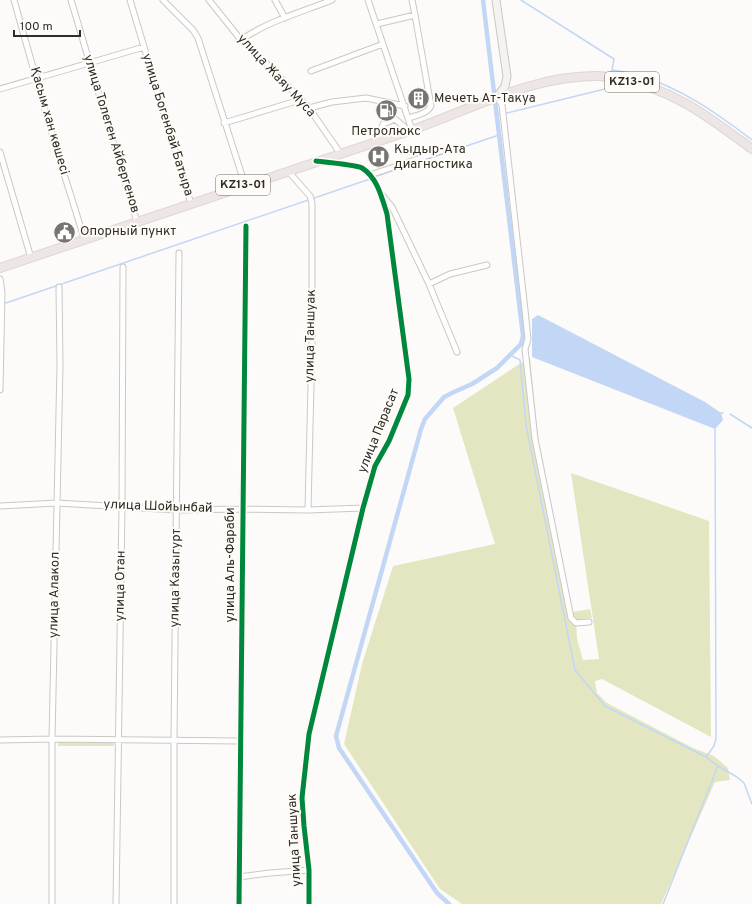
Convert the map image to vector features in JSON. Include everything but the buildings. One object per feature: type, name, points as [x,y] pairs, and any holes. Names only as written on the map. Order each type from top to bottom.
[{"type":"main road","points":[[496,0],[507,76],[505,86],[497,97]]},
{"type":"main road","name":"KZ13-01","points":[[0,268],[85,241],[245,185],[411,130],[486,100],[542,84],[574,78],[600,76],[630,81],[662,91],[692,106],[752,149]]},
{"type":"street","name":"Қасым хан көшесі","points":[[14,0],[54,142],[85,241]]},
{"type":"street","name":"улица Толеген Айбергенов","points":[[71,0],[137,222]]},
{"type":"street","name":"улица Богенбай Батыра","points":[[130,0],[191,204]]},
{"type":"street","points":[[162,0],[193,30],[198,38],[245,185]]},
{"type":"street","name":"улица Жаяу Муса","points":[[209,0],[241,40],[269,66],[309,108],[340,153]]},
{"type":"street","points":[[275,0],[285,18]]},
{"type":"street","points":[[241,40],[252,32],[332,0]]},
{"type":"street","points":[[368,0],[409,118],[411,130]]},
{"type":"street","points":[[409,118],[425,112],[430,109],[431,106],[412,0]]},
{"type":"street","points":[[377,24],[415,16]]},
{"type":"street","points":[[311,71],[383,44]]},
{"type":"street","points":[[0,89],[144,47]]},
{"type":"street","points":[[497,97],[502,104],[523,287],[528,339],[525,349],[535,439],[571,618],[576,623],[589,622]]},
{"type":"street","points":[[309,108],[332,102],[366,98],[405,106]]},
{"type":"street","points":[[224,123],[300,100]]},
{"type":"street","points":[[378,141],[385,122],[395,120],[411,130]]},
{"type":"street","points":[[316,161],[361,167],[371,177],[440,151]]},
{"type":"street","points":[[0,152],[31,258]]},
{"type":"street","name":"улица Таншуак","points":[[288,171],[311,199],[312,342],[308,510]]},
{"type":"street","name":"улица Парасат","points":[[306,751],[363,508],[375,466],[389,441],[408,395],[409,379],[387,219],[380,193],[371,177]]},
{"type":"street","points":[[380,193],[392,206],[429,284],[457,352]]},
{"type":"street","points":[[387,219],[396,216]]},
{"type":"street","name":"улица Аль-Фараби","points":[[239,904],[246,226]]},
{"type":"street","name":"улица Казыгурт","points":[[174,904],[174,740],[179,253]]},
{"type":"street","points":[[429,284],[450,274],[487,265]]},
{"type":"street","name":"улица Отан","points":[[116,904],[122,507],[123,267]]},
{"type":"street","points":[[0,279],[0,390]]},
{"type":"street","name":"улица Алакол","points":[[52,904],[52,739],[60,365],[59,287]]},
{"type":"street","name":"улица Шойынбай","points":[[0,506],[57,503],[176,510],[308,510],[363,508]]},
{"type":"street","points":[[0,740],[52,739],[240,741]]},
{"type":"street","name":"улица Таншуак","points":[[306,751],[302,798],[310,870],[309,904]]},
{"type":"street","points":[[239,877],[310,870]]},
{"type":"green space","points":[[530,357],[538,437],[572,608],[573,612],[590,609],[592,618],[576,620],[577,639],[583,660],[599,659],[571,473],[709,521],[711,737],[602,679],[595,681],[597,693],[607,703],[693,748],[714,756],[728,768],[730,780],[715,782],[661,904],[462,904],[440,889],[344,744],[362,664],[393,566],[495,544],[453,408]]},
{"type":"green space","points":[[58,736],[113,737],[114,746],[58,746]]},
{"type":"water","points":[[538,315],[705,402],[721,413],[723,420],[715,429],[532,357],[532,319]]},
{"type":"waterway","points":[[449,904],[437,893],[339,748],[336,736],[425,419],[444,397],[472,384],[497,368],[521,344],[523,336],[483,0]]},
{"type":"waterway","points":[[521,0],[614,59],[610,74]]},
{"type":"waterway","points":[[612,70],[630,73],[667,86],[712,111],[752,140]]},
{"type":"waterway","points":[[507,113],[609,88],[610,85]]},
{"type":"waterway","points":[[496,115],[500,114]]},
{"type":"waterway","points":[[374,177],[499,135]]},
{"type":"waterway","points":[[3,304],[370,179]]},
{"type":"waterway","points":[[510,355],[520,360],[526,425],[575,670],[605,706],[706,757],[737,777],[744,783],[752,804]]},
{"type":"waterway","points":[[730,414],[752,428]]},
{"type":"waterway","points":[[706,757],[714,746],[716,739],[715,429]]},
{"type":"waterway","points":[[663,904],[718,766]]},
{"type":"cycle path","points":[[309,904],[309,870],[302,798],[309,734],[363,508],[375,466],[389,441],[408,395],[409,379],[387,214],[378,188],[372,177],[362,168],[316,161]]},
{"type":"cycle path","points":[[239,904],[246,226]]},
{"type":"place","name":"Мечеть Ат-Такуа","points":[[419,99]]},
{"type":"place","name":"Петролюкс","points":[[386,110]]},
{"type":"place","name":"Кыдыр-Ата диагностика","points":[[379,157]]},
{"type":"place","name":"Опорный пункт","points":[[65,232]]}]
